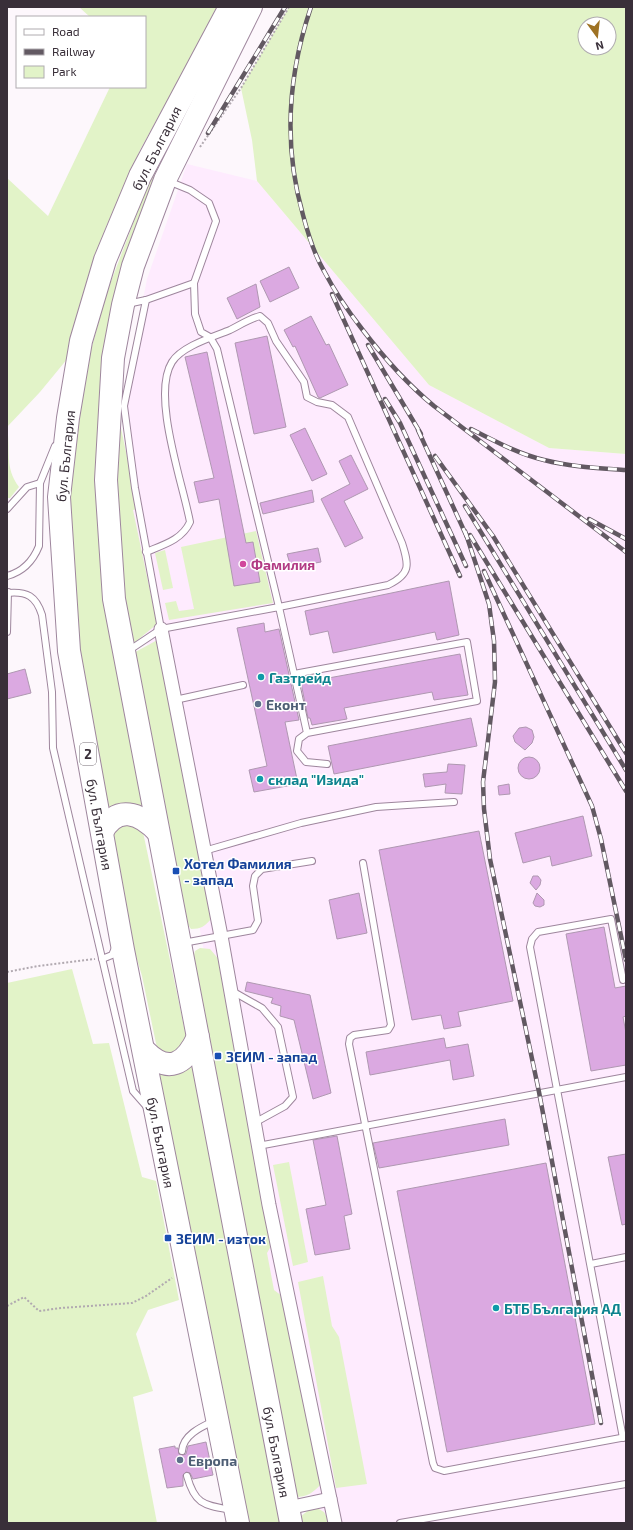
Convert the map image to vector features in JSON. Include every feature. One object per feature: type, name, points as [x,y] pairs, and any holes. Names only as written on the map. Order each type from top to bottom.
[{"type":"highway","name":"бул. България","points":[[230,7],[140,176],[105,260],[81,341],[68,418],[59,497],[69,651],[117,918],[237,1517]]},
{"type":"highway","name":"бул. България","points":[[251,7],[165,180],[133,266],[123,305],[113,358],[106,480],[114,599],[289,1515]]},
{"type":"highway","points":[[102,832],[107,822],[122,814],[132,814],[149,823],[158,832]]},
{"type":"highway","points":[[144,1050],[153,1059],[162,1064],[171,1064],[186,1057],[192,1050],[198,1037]]},
{"type":"street","points":[[161,629],[230,989],[258,1146],[335,1523]]},
{"type":"street","points":[[289,1515],[330,1499]]},
{"type":"lane","points":[[165,180],[190,190],[209,203],[216,221],[194,283],[195,314],[201,332],[210,337],[217,349],[308,733]]},
{"type":"lane","points":[[123,305],[146,300],[194,283]]},
{"type":"lane","points":[[146,300],[124,406],[135,488],[161,629]]},
{"type":"lane","points":[[124,654],[161,629],[388,586],[398,581],[406,573],[407,560],[402,543],[348,417],[332,405],[317,402],[307,397],[304,382],[276,341],[268,323],[260,316],[210,337],[187,349],[172,361],[164,383],[166,417],[190,522],[186,532],[168,543],[146,552]]},
{"type":"lane","points":[[7,576],[25,567],[36,554],[39,546],[40,484],[51,460],[58,437],[68,418]]},
{"type":"lane","points":[[7,508],[27,487],[40,484]]},
{"type":"lane","points":[[7,632],[8,592],[24,592],[38,603],[42,615],[52,692],[53,748],[134,1091],[158,1120]]},
{"type":"lane","points":[[294,674],[467,642],[477,701],[308,733],[299,739],[298,751],[306,762],[327,764]]},
{"type":"lane","points":[[175,700],[243,685]]},
{"type":"lane","points":[[204,851],[301,823],[376,807],[454,802]]},
{"type":"lane","points":[[180,944],[253,930],[258,921],[253,886],[255,876],[262,869],[312,860]]},
{"type":"lane","points":[[363,863],[391,1025],[388,1030],[350,1038],[349,1044],[435,1468],[444,1470],[625,1437],[530,947],[532,939],[538,932],[611,919],[623,980]]},
{"type":"lane","points":[[102,959],[112,954],[116,948],[117,918]]},
{"type":"lane","points":[[230,989],[262,1008],[278,1027],[293,1097],[285,1106],[254,1123]]},
{"type":"lane","points":[[258,1146],[558,1088],[626,1077]]},
{"type":"lane","points":[[591,1264],[626,1257]]},
{"type":"lane","points":[[182,1451],[182,1445],[189,1436],[217,1419]]},
{"type":"lane","points":[[186,1476],[191,1492],[199,1500],[237,1517]]},
{"type":"lane","points":[[400,1523],[626,1484]]},
{"type":"path","points":[[177,154],[201,147],[241,88],[289,7]]},
{"type":"path","points":[[7,972],[61,962],[102,959]]},
{"type":"path","points":[[7,1306],[24,1297],[39,1312],[61,1308],[132,1303],[146,1296],[187,1266]]},
{"type":"shaded area","points":[[187,164],[257,181],[429,385],[549,448],[626,454],[626,1523],[316,1523],[262,1255],[166,752],[129,540],[124,461],[127,382],[147,279]]},
{"type":"green space","points":[[79,7],[219,7],[140,150],[106,227],[68,358],[40,392],[7,427],[7,178],[48,216],[110,88],[146,88],[146,16],[89,16]]},
{"type":"green space","points":[[289,7],[626,7],[626,454],[549,448],[429,385],[257,181],[252,140],[241,88]]},
{"type":"green space","points":[[225,39],[165,164],[103,410],[145,813],[105,817],[79,674],[69,503],[72,463],[86,368],[107,292],[142,200],[161,158]]},
{"type":"green space","points":[[117,409],[138,509],[133,510],[157,624],[134,643],[127,640],[116,534]]},
{"type":"green space","points":[[7,427],[11,472],[19,487],[10,498],[7,498]]},
{"type":"green space","points":[[256,531],[273,603],[169,620],[165,603],[176,601],[179,611],[194,609],[181,547]]},
{"type":"green space","points":[[165,550],[173,588],[163,590],[155,553]]},
{"type":"green space","points":[[161,638],[211,919],[202,927],[194,929],[191,929],[186,922],[130,655]]},
{"type":"green space","points":[[123,819],[143,832],[186,1036],[176,1056],[158,1053],[142,976],[126,923],[110,834]]},
{"type":"green space","points":[[200,948],[210,949],[221,962],[271,1246],[267,1253],[274,1290],[282,1296],[321,1484],[312,1492],[303,1496],[295,1497],[193,959],[195,951]]},
{"type":"green space","points":[[72,969],[93,1044],[109,1043],[142,1177],[156,1181],[179,1300],[148,1310],[136,1334],[153,1391],[133,1397],[157,1523],[7,1523],[7,983]]},
{"type":"green space","points":[[192,1060],[284,1523],[245,1523],[155,1066]]},
{"type":"green space","points":[[289,1162],[308,1262],[293,1266],[273,1165]]},
{"type":"green space","points":[[323,1276],[332,1326],[339,1337],[367,1484],[336,1488],[298,1282]]},
{"type":"green space","points":[[317,1508],[324,1512],[330,1523],[300,1523],[300,1517],[310,1509]]},
{"type":"building","points":[[289,267],[299,288],[270,302],[260,281]]},
{"type":"building","points":[[256,284],[260,307],[237,319],[227,298]]},
{"type":"building","points":[[311,316],[326,345],[329,344],[348,385],[320,398],[318,397],[295,346],[293,347],[284,330]]},
{"type":"building","points":[[267,336],[286,427],[254,434],[235,343]]},
{"type":"building","points":[[207,352],[246,543],[253,542],[260,582],[234,586],[219,499],[199,503],[194,482],[214,478],[185,357]]},
{"type":"building","points":[[305,428],[327,474],[312,481],[290,435]]},
{"type":"building","points":[[351,455],[368,489],[344,501],[363,538],[345,547],[321,499],[350,484],[339,461]]},
{"type":"building","points":[[312,490],[314,502],[263,514],[260,503]]},
{"type":"building","points":[[318,548],[321,562],[291,567],[287,554]]},
{"type":"building","points":[[449,581],[459,635],[437,640],[435,632],[333,653],[328,631],[310,635],[305,611]]},
{"type":"building","name":"Газтрейд","points":[[264,623],[265,632],[279,629],[299,720],[285,722],[298,784],[254,792],[249,770],[267,766],[237,628]]},
{"type":"building","points":[[460,654],[468,695],[434,700],[432,692],[344,708],[347,719],[312,725],[310,718],[308,718],[301,683]]},
{"type":"building","points":[[25,669],[31,693],[7,699],[7,674]]},
{"type":"building","points":[[471,718],[477,746],[334,774],[328,746]]},
{"type":"building","points":[[526,727],[532,730],[534,737],[532,743],[525,750],[515,742],[513,736],[519,728]]},
{"type":"building","points":[[529,757],[537,760],[540,768],[537,776],[529,779],[521,776],[518,768],[521,760]]},
{"type":"building","points":[[448,764],[465,765],[462,794],[445,793],[446,784],[425,787],[423,774],[447,772]]},
{"type":"building","points":[[509,784],[510,794],[499,795],[498,786]]},
{"type":"building","points":[[583,816],[592,856],[552,866],[550,856],[523,863],[515,833]]},
{"type":"building","points":[[479,831],[513,1001],[458,1012],[461,1026],[444,1029],[441,1015],[412,1020],[379,850]]},
{"type":"building","points":[[533,876],[538,876],[541,880],[540,885],[536,890],[530,883]]},
{"type":"building","points":[[359,893],[367,933],[337,939],[329,900]]},
{"type":"building","points":[[537,893],[544,900],[544,905],[540,907],[535,906],[533,903]]},
{"type":"building","points":[[604,927],[615,988],[626,986],[626,1016],[623,1017],[626,1033],[626,1065],[591,1071],[566,934]]},
{"type":"building","points":[[247,982],[310,995],[331,1093],[313,1099],[294,1020],[280,1016],[281,1006],[271,1003],[273,998],[245,991]]},
{"type":"building","points":[[444,1038],[446,1048],[468,1044],[474,1076],[453,1080],[450,1060],[370,1075],[366,1052]]},
{"type":"building","points":[[505,1119],[509,1145],[379,1168],[373,1143]]},
{"type":"building","points":[[337,1136],[352,1214],[344,1216],[350,1249],[315,1255],[306,1209],[326,1205],[313,1140]]},
{"type":"building","points":[[626,1154],[626,1224],[622,1225],[608,1157]]},
{"type":"building","name":"БТБ България АД","points":[[546,1163],[595,1424],[447,1452],[397,1191]]},
{"type":"building","points":[[206,1442],[213,1475],[193,1479],[190,1473],[186,1472],[183,1475],[183,1486],[167,1488],[159,1449],[175,1446],[175,1448],[178,1448],[179,1454],[183,1455],[186,1454],[188,1446]]},
{"type":"railway","points":[[208,133],[285,7]]},
{"type":"railway","points":[[311,7],[297,58],[293,84],[291,136],[297,189],[309,237],[320,264],[342,301],[379,350],[396,370],[424,397],[626,552]]},
{"type":"railway","points":[[332,294],[460,576]]},
{"type":"railway","points":[[368,345],[421,434]]},
{"type":"railway","points":[[385,399],[400,423],[466,566]]},
{"type":"railway","points":[[471,429],[516,451],[544,460],[575,466],[626,470]]},
{"type":"railway","points":[[418,430],[467,537]]},
{"type":"railway","points":[[435,456],[493,536],[626,753]]},
{"type":"railway","points":[[465,506],[626,770]]},
{"type":"railway","points":[[589,519],[626,539]]},
{"type":"railway","points":[[465,531],[489,604],[494,641],[495,682],[483,782],[484,809],[490,859],[539,1092],[601,1423]]},
{"type":"railway","points":[[470,535],[626,791]]},
{"type":"railway","points":[[484,571],[592,806],[601,839],[626,960]]},
{"type":"place","name":"Фамилия","points":[[243,564]]},
{"type":"place","name":"Газтрейд","points":[[261,677]]},
{"type":"place","name":"Еконт","points":[[258,704]]},
{"type":"place","name":"склад \"Изида\"","points":[[260,779]]},
{"type":"place","name":"Хотел Фамилия - запад","points":[[176,871]]},
{"type":"place","name":"ЗЕИМ - запад","points":[[218,1056]]},
{"type":"place","name":"ЗЕИМ - изток","points":[[168,1238]]},
{"type":"place","name":"БТБ България АД","points":[[496,1308]]},
{"type":"place","name":"Европа","points":[[180,1460]]}]
